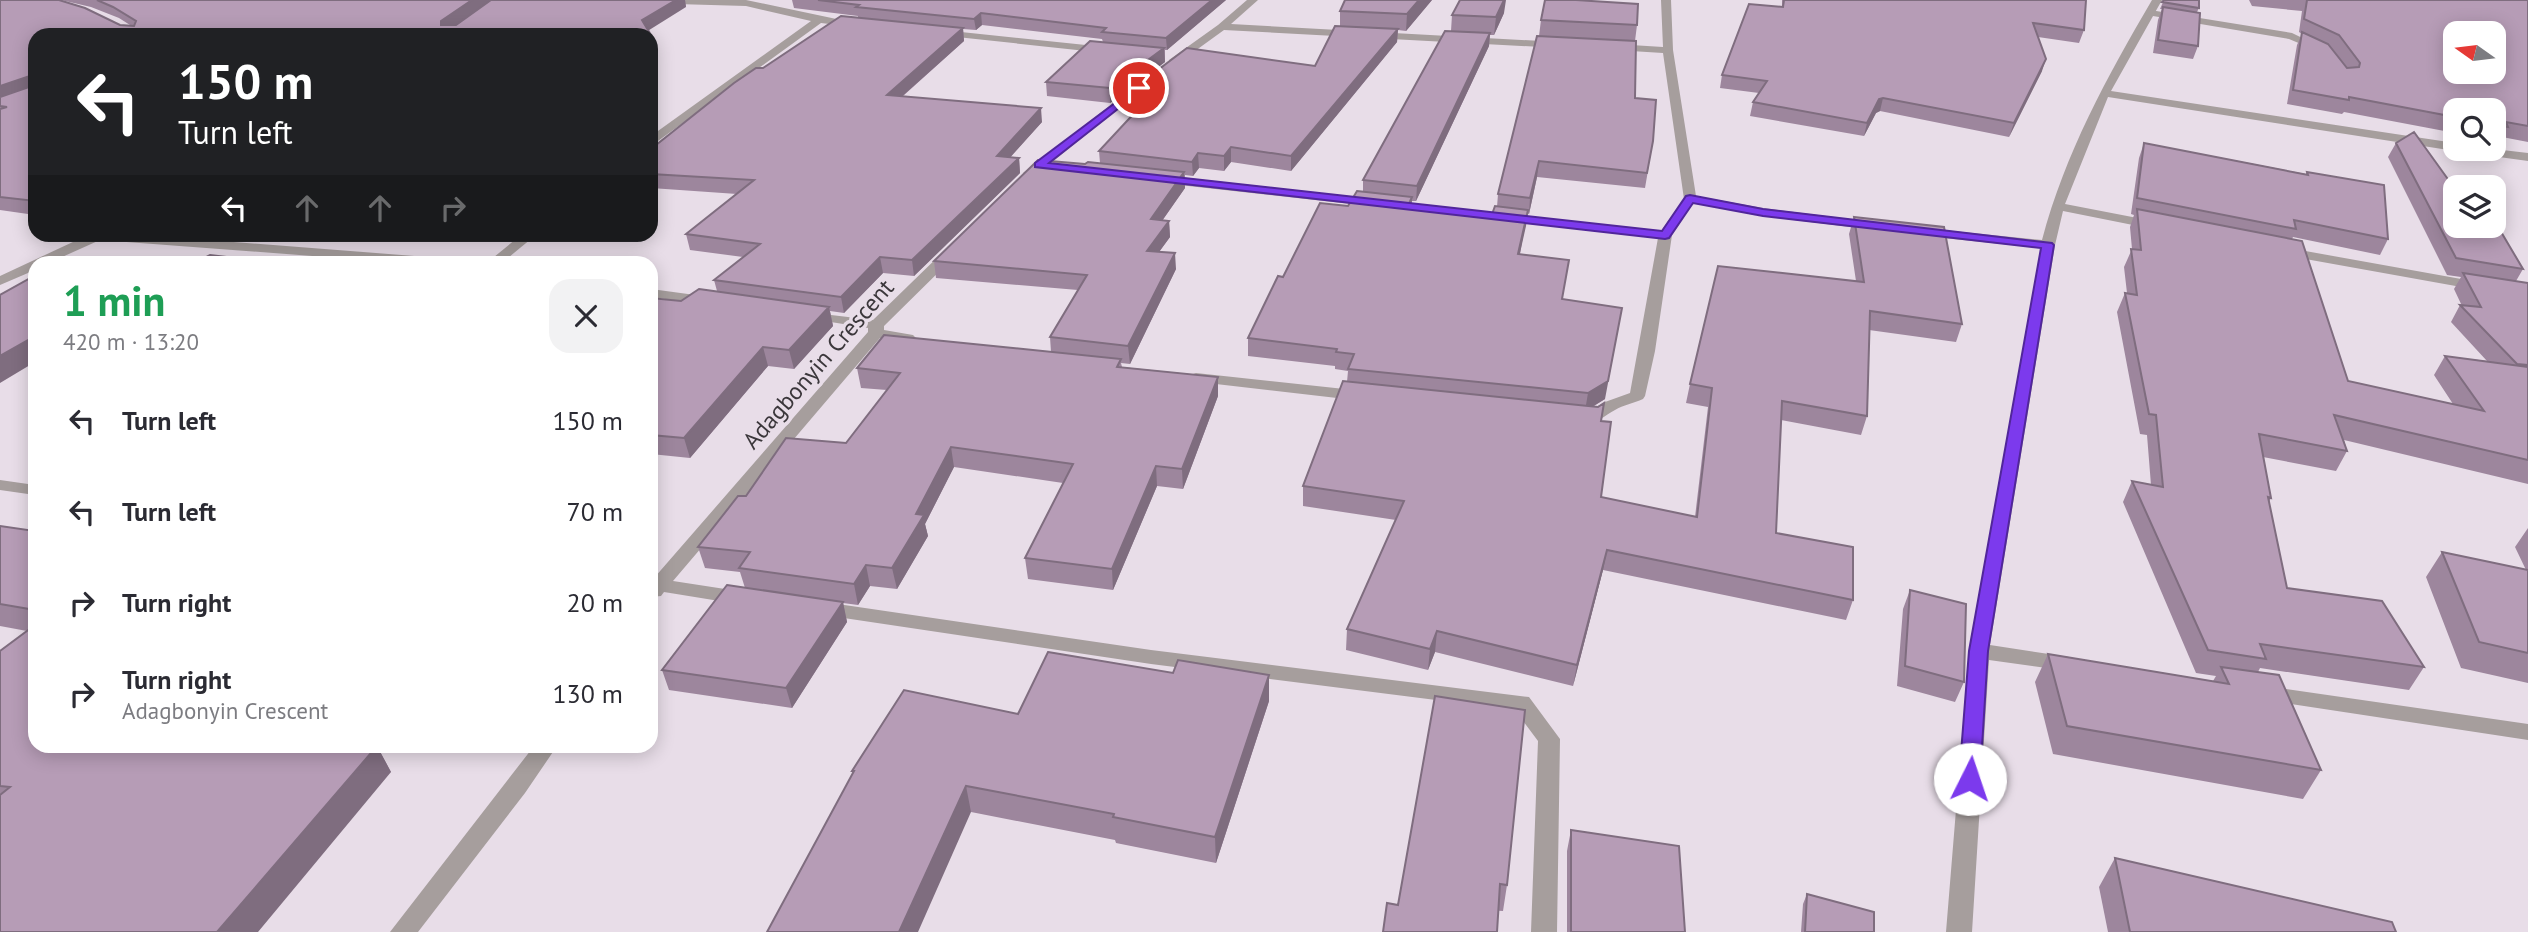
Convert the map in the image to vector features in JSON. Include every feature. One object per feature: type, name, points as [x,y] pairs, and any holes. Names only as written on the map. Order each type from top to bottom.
[{"type":"street","points":[[641,0],[746,3],[819,20],[860,25]]},
{"type":"street","points":[[1020,184],[1039,165],[1172,56],[1222,27],[1253,0]]},
{"type":"street","points":[[1562,417],[1589,419],[1611,405],[1637,396],[1647,351],[1665,235],[1690,199],[1668,50],[1666,0]]},
{"type":"street","points":[[1959,932],[1979,651],[2048,245],[2058,205],[2104,93],[2154,6],[2292,36],[2328,53]]},
{"type":"street","points":[[658,137],[819,20]]},
{"type":"street","points":[[1222,27],[1574,45]]},
{"type":"street","points":[[929,32],[1123,51]]},
{"type":"street","points":[[1600,47],[1668,50]]},
{"type":"street","points":[[2104,93],[2443,145]]},
{"type":"street","points":[[2506,154],[2528,157]]},
{"type":"street","points":[[1039,165],[1066,168]]},
{"type":"street","points":[[1148,177],[1665,235]]},
{"type":"street","points":[[1690,199],[1763,212],[1887,228]]},
{"type":"street","points":[[2058,205],[2163,227]]},
{"type":"street","points":[[1915,232],[2048,245]]},
{"type":"street","name":"Adagbonyin Crescent","points":[[658,583],[876,329],[962,240]]},
{"type":"street","points":[[54,256],[85,242]]},
{"type":"street","points":[[188,242],[364,256]]},
{"type":"street","points":[[503,256],[521,242]]},
{"type":"street","points":[[2269,248],[2528,295]]},
{"type":"street","points":[[0,281],[28,268]]},
{"type":"street","points":[[658,294],[727,303]]},
{"type":"street","points":[[795,313],[925,340]]},
{"type":"street","points":[[1178,377],[1384,398]]},
{"type":"street","points":[[0,485],[28,489]]},
{"type":"street","points":[[658,589],[767,601]]},
{"type":"street","points":[[808,607],[1151,657],[1521,703],[1549,739],[1544,932]]},
{"type":"street","points":[[1979,651],[2088,667]]},
{"type":"street","points":[[2251,692],[2528,732]]},
{"type":"street","points":[[403,932],[541,753]]},
{"type":"building","points":[[0,0],[59,0],[85,8],[120,25],[134,26],[136,21],[97,0],[472,0],[441,21],[441,25],[456,25],[491,0],[676,0],[642,20],[647,28],[28,28],[28,77],[0,86]]},
{"type":"building","points":[[818,0],[1212,0],[1166,38],[1102,32],[1106,28],[981,13],[974,19],[856,7],[859,5]]},
{"type":"building","points":[[1345,0],[1419,0],[1407,14],[1340,11]]},
{"type":"building","points":[[1460,0],[1504,0],[1496,17],[1452,15]]},
{"type":"building","points":[[1545,0],[1638,4],[1637,25],[1541,20]]},
{"type":"building","points":[[1784,0],[2086,0],[2084,30],[2033,23],[2046,59],[2014,123],[1883,98],[1879,99],[1867,123],[1753,102],[1767,81],[1722,75],[1749,4],[1783,7]]},
{"type":"building","points":[[2199,0],[2199,8],[2162,2]]},
{"type":"building","points":[[2307,0],[2528,0],[2528,126],[2506,122],[2506,98],[2443,98],[2443,115],[2349,97],[2349,100],[2293,90],[2302,32],[2328,44],[2347,68],[2359,67],[2360,63],[2339,35],[2304,19]]},
{"type":"building","points":[[2163,7],[2200,13],[2198,46],[2158,40]]},
{"type":"building","points":[[841,16],[963,28],[887,95],[1041,108],[997,156],[1019,158],[912,260],[880,257],[841,297],[714,280],[760,244],[686,234],[754,180],[658,174],[658,143],[734,83],[756,68],[763,68]]},
{"type":"building","points":[[1335,26],[1398,29],[1291,156],[1231,147],[1224,156],[1198,153],[1192,162],[1099,151],[1153,93],[1130,91],[1187,48],[1315,66]]},
{"type":"building","points":[[1445,31],[1490,33],[1417,186],[1363,180]]},
{"type":"building","points":[[1537,36],[1636,41],[1635,98],[1656,100],[1647,173],[1539,161],[1530,198],[1498,194]]},
{"type":"building","points":[[1090,41],[1164,48],[1110,88],[1046,82]]},
{"type":"building","points":[[28,87],[28,200],[0,197],[0,109],[7,107],[0,106],[0,97]]},
{"type":"building","points":[[2414,132],[2445,175],[2443,233],[2396,143]]},
{"type":"building","points":[[2144,143],[2308,175],[2307,172],[2384,185],[2388,239],[2294,220],[2296,229],[2137,198]]},
{"type":"building","points":[[1038,160],[1085,164],[1088,162],[1184,172],[1151,219],[1169,221],[1147,251],[1175,253],[1128,346],[1050,337],[1087,275],[934,261]]},
{"type":"building","points":[[1357,191],[1412,197],[1407,208],[1491,217],[1495,206],[1528,210],[1518,254],[1569,260],[1562,299],[1622,308],[1608,381],[1588,393],[1348,369],[1354,354],[1336,352],[1337,349],[1248,338],[1278,276],[1283,277],[1320,203],[1348,206]]},
{"type":"building","points":[[2137,209],[2302,241],[2348,381],[2484,411],[2445,356],[2528,367],[2528,460],[2334,415],[2347,451],[2259,434],[2271,498],[2268,497],[2287,588],[2382,601],[2424,667],[2260,644],[2266,659],[2208,650],[2132,481],[2163,487],[2156,415],[2149,414],[2125,293],[2137,295],[2131,249],[2141,250]]},
{"type":"building","points":[[1854,217],[1944,227],[1962,324],[1870,311],[1867,416],[1782,401],[1776,533],[1853,547],[1853,600],[1607,550],[1577,665],[1437,631],[1430,649],[1347,629],[1404,501],[1303,486],[1343,381],[1598,407],[1604,403],[1601,421],[1611,422],[1601,497],[1697,517],[1712,388],[1690,384],[1718,266],[1864,282]]},
{"type":"building","points":[[2446,238],[2505,238],[2523,269],[2456,258]]},
{"type":"building","points":[[2463,273],[2528,283],[2528,365],[2517,364],[2460,305],[2481,307]]},
{"type":"building","points":[[28,280],[28,340],[0,356],[0,295]]},
{"type":"building","points":[[699,289],[829,307],[789,350],[763,347],[684,438],[658,436],[658,299],[681,301]]},
{"type":"building","points":[[884,335],[1121,359],[1117,367],[1218,377],[1182,469],[1156,466],[1112,569],[1025,558],[1073,464],[951,447],[916,514],[924,515],[892,568],[866,565],[854,584],[739,568],[750,552],[698,547],[738,496],[746,496],[786,438],[846,443],[900,373],[857,368]]},
{"type":"building","points":[[0,526],[28,530],[28,609],[0,604]]},
{"type":"building","points":[[2442,552],[2528,570],[2528,653],[2479,642]]},
{"type":"building","points":[[727,585],[843,602],[786,688],[662,670]]},
{"type":"building","points":[[1910,590],[1966,604],[1964,682],[1905,666]]},
{"type":"building","points":[[28,630],[28,753],[371,753],[217,932],[0,932],[0,795],[10,787],[0,786],[0,651]]},
{"type":"building","points":[[1048,652],[1173,673],[1178,660],[1269,675],[1215,837],[1113,817],[1114,814],[966,786],[899,932],[767,932],[852,771],[904,690],[1018,714]]},
{"type":"building","points":[[2048,654],[2229,684],[2221,667],[2279,675],[2321,770],[2067,726]]},
{"type":"building","points":[[1435,696],[1525,710],[1507,885],[1500,884],[1497,932],[1383,932],[1387,903],[1398,905]]},
{"type":"building","points":[[1571,830],[1679,846],[1685,932],[1571,932]]},
{"type":"building","points":[[2115,858],[2392,922],[2396,932],[2130,932]]},
{"type":"building","points":[[1807,894],[1874,912],[1874,932],[1805,932]]},
{"type":"route","points":[[1139,88],[1039,165],[1665,235],[1690,199],[1763,212],[2048,245],[1979,651],[1970,779]]}]
